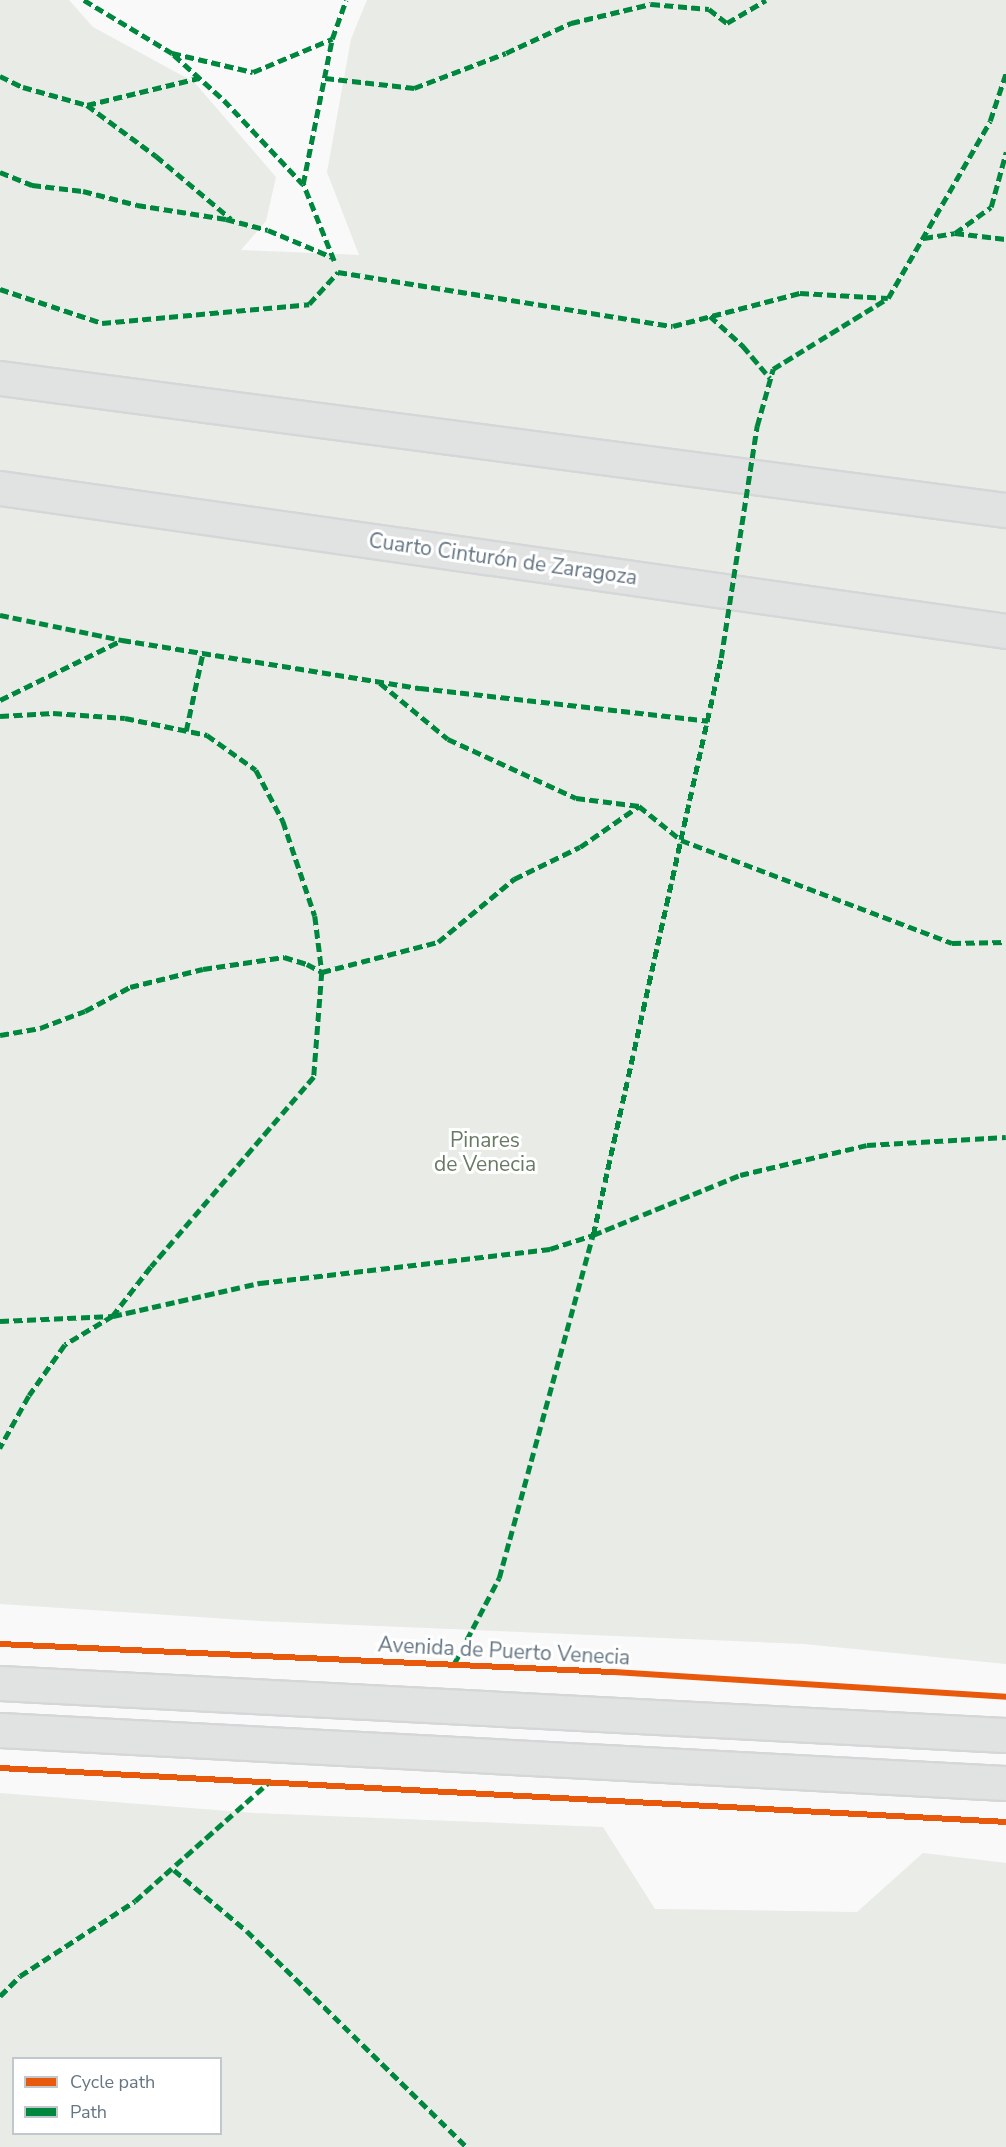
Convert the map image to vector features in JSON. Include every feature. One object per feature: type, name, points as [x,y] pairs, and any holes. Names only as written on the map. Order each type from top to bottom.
[{"type":"main road","points":[[0,378],[1006,510]]},
{"type":"main road","name":"Cuarto Cinturón de Zaragoza","points":[[0,488],[1006,631]]},
{"type":"main road","points":[[0,1683],[1006,1734]]},
{"type":"main road","points":[[0,1730],[1006,1783]]},
{"type":"green space","name":"Pinares de Venecia","points":[[0,0],[69,0],[93,27],[194,82],[276,177],[266,221],[241,250],[359,255],[327,172],[351,39],[367,0],[1006,0],[1006,1664],[804,1644],[260,1621],[0,1604]]},
{"type":"green space","points":[[0,1793],[254,1813],[603,1827],[655,1909],[857,1912],[923,1853],[1006,1863],[1006,2147],[0,2147]]},
{"type":"marked path","points":[[84,0],[172,53],[253,72],[332,39]]},
{"type":"marked path","points":[[334,261],[303,184],[332,39],[346,0]]},
{"type":"marked path","points":[[325,78],[414,88],[506,53],[571,23],[651,4],[709,9],[727,23],[766,0]]},
{"type":"marked path","points":[[174,55],[224,100],[303,184]]},
{"type":"marked path","points":[[454,1664],[499,1578],[593,1235],[721,658],[757,426],[773,369],[888,298],[990,121],[1006,73]]},
{"type":"marked path","points":[[0,76],[23,87],[87,105],[199,78]]},
{"type":"marked path","points":[[87,105],[156,156],[231,219]]},
{"type":"marked path","points":[[955,233],[991,207],[1006,152]]},
{"type":"marked path","points":[[0,172],[32,185],[83,191],[137,205],[226,219],[268,230],[332,257]]},
{"type":"marked path","points":[[924,238],[955,233],[1006,239]]},
{"type":"marked path","points":[[0,289],[102,323],[309,304],[338,272],[673,326],[800,293],[888,298]]},
{"type":"marked path","points":[[710,316],[743,346],[770,378]]},
{"type":"marked path","points":[[0,615],[122,640],[420,688],[708,721]]},
{"type":"marked path","points":[[0,700],[122,640]]},
{"type":"marked path","points":[[186,731],[203,652]]},
{"type":"marked path","points":[[380,683],[448,739],[576,798],[639,806],[681,840],[952,943],[1006,942]]},
{"type":"marked path","points":[[0,716],[53,713],[125,718],[207,735],[256,770],[283,821],[315,916],[322,972],[314,1077],[151,1267],[113,1316],[65,1345],[29,1396],[0,1448]]},
{"type":"marked path","points":[[0,1035],[40,1028],[85,1011],[130,987],[203,969],[284,957],[307,964],[322,972],[438,942],[514,879],[580,847],[639,806]]},
{"type":"marked path","points":[[0,1321],[113,1316],[260,1283],[550,1249],[593,1235],[740,1175],[867,1145],[1006,1137]]},
{"type":"marked path","points":[[0,1996],[20,1976],[135,1901],[269,1782]]},
{"type":"marked path","points":[[174,1870],[247,1931],[467,2147]]},
{"type":"cycle path","name":"Avenida de Puerto Venecia","points":[[0,1644],[613,1672],[1006,1697]]},
{"type":"cycle path","points":[[0,1768],[1006,1822]]}]
